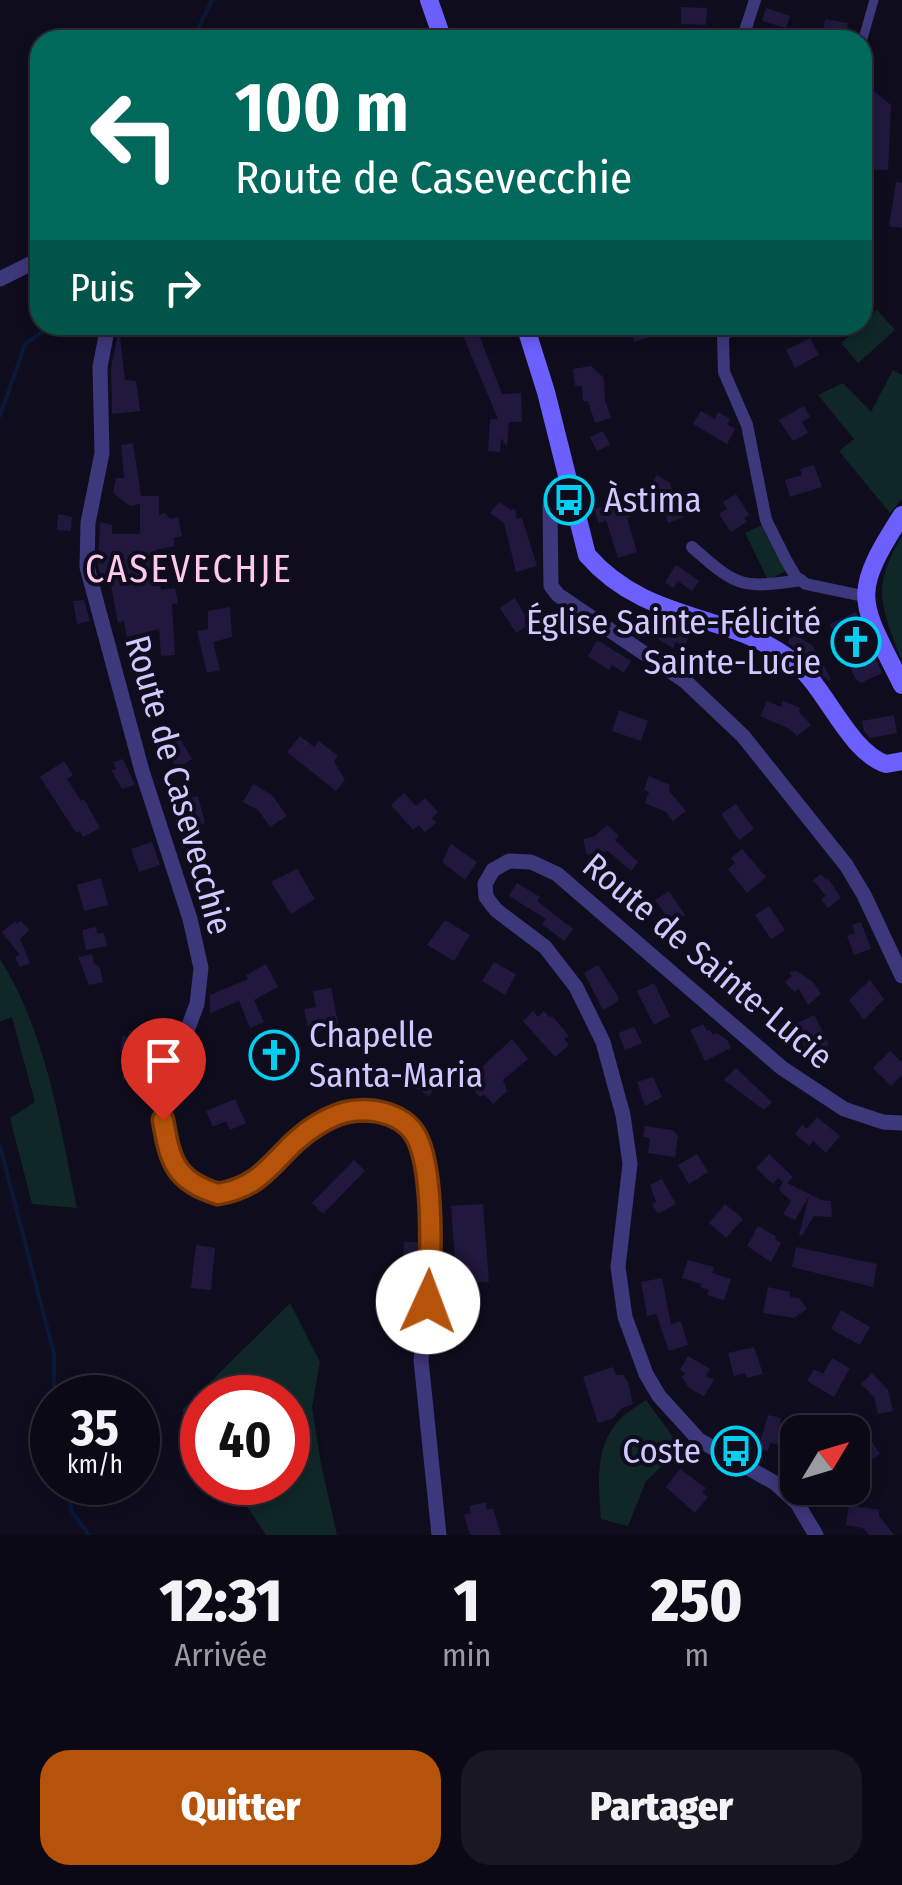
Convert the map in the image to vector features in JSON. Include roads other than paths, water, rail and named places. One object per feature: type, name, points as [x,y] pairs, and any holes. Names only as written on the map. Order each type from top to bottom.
[{"type":"main road","points":[[428,0],[439,30]]},
{"type":"main road","points":[[528,335],[587,555],[603,574],[638,598],[776,650],[797,664],[811,680],[865,752],[886,764],[902,761]]},
{"type":"main road","points":[[902,515],[875,556],[864,596],[902,684]]},
{"type":"street","points":[[746,30],[756,0]]},
{"type":"street","points":[[865,30],[874,0]]},
{"type":"street","points":[[0,278],[30,264]]},
{"type":"street","name":"Route de Casevecchie","points":[[106,335],[100,367],[102,453],[88,523],[88,567],[142,771],[190,919],[201,968],[198,1004],[164,1092],[163,1120],[170,1159],[187,1181],[218,1194],[255,1183],[290,1144],[343,1111],[392,1114],[418,1139],[426,1175],[430,1272],[421,1360],[438,1535]]},
{"type":"street","points":[[725,335],[724,372],[747,425],[766,520],[801,580]]},
{"type":"street","points":[[568,481],[554,492],[550,507],[551,586],[558,595],[685,681],[743,736],[846,865],[902,976]]},
{"type":"street","points":[[692,547],[726,577],[748,587],[801,580],[864,596]]},
{"type":"street","name":"Route de Sainte-Lucie","points":[[816,1535],[797,1502],[786,1492],[698,1440],[646,1374],[625,1317],[618,1267],[630,1164],[623,1116],[603,1042],[576,987],[546,947],[496,910],[486,897],[486,884],[493,870],[509,861],[531,862],[557,874],[782,1068],[844,1109],[883,1122],[902,1122]]},
{"type":"waterway","points":[[198,30],[212,0]]},
{"type":"waterway","points":[[0,416],[25,344],[38,335]]},
{"type":"waterway","points":[[0,1146],[54,1354],[54,1375]]},
{"type":"waterway","points":[[70,1505],[89,1535]]},
{"type":"place","name":"Àstima","points":[[569,500]]},
{"type":"place","name":"Église Sainte-Félicité Sainte-Lucie","points":[[856,642]]},
{"type":"place","name":"Chapelle Santa-Maria","points":[[274,1055]]},
{"type":"place","name":"Coste","points":[[736,1451]]},
{"type":"district","name":"CASEVECHJE","points":[[189,569]]}]
